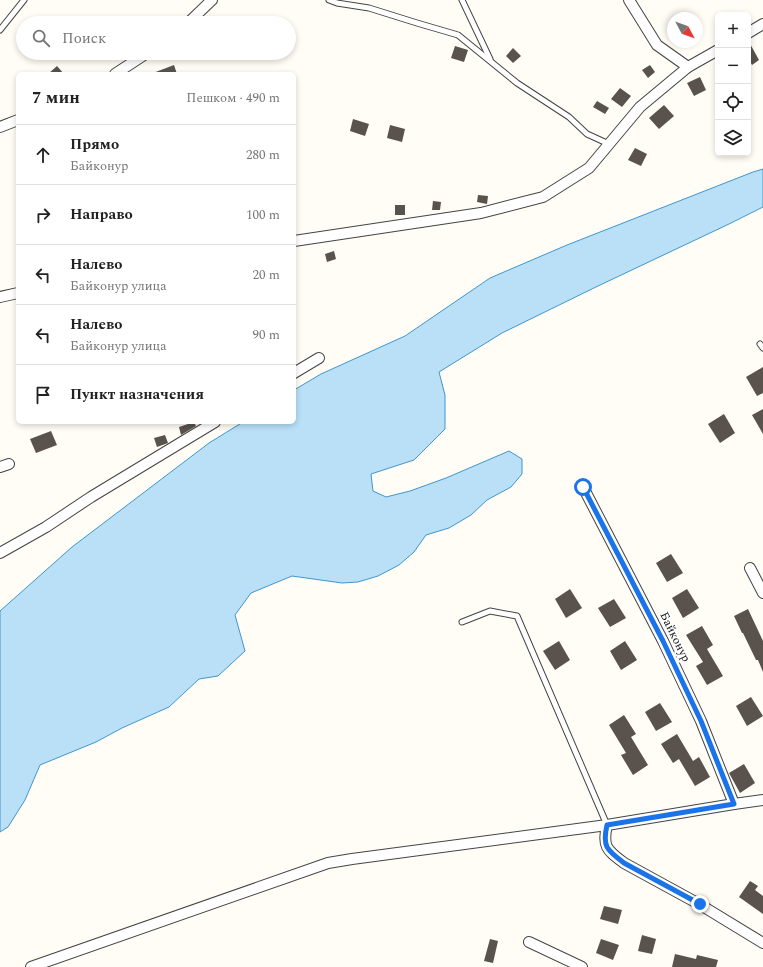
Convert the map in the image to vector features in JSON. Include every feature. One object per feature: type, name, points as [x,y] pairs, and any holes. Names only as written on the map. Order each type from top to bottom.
[{"type":"street","points":[[195,16],[212,0]]},
{"type":"street","points":[[629,0],[657,45],[688,67]]},
{"type":"street","points":[[751,31],[763,24]]},
{"type":"street","points":[[296,241],[481,213],[543,197],[589,168],[640,107],[688,67],[715,52]]},
{"type":"street","points":[[118,72],[136,60]]},
{"type":"street","points":[[0,127],[16,121]]},
{"type":"street","points":[[0,297],[16,293]]},
{"type":"street","points":[[296,372],[319,358]]},
{"type":"street","points":[[0,553],[46,527],[91,497],[212,424]]},
{"type":"street","name":"Байконур","points":[[583,487],[663,641],[701,721],[734,804]]},
{"type":"street","points":[[750,568],[763,593]]},
{"type":"street","points":[[31,967],[328,863],[352,858],[607,825],[763,800]]},
{"type":"street","points":[[607,825],[604,836],[606,848],[624,863],[700,904],[763,943]]},
{"type":"street","points":[[529,942],[582,967]]},
{"type":"lane","points":[[0,30],[24,0]]},
{"type":"lane","points":[[329,0],[337,3],[369,8],[458,35],[517,83],[569,117],[587,134],[609,144]]},
{"type":"lane","points":[[462,0],[490,60]]},
{"type":"lane","points":[[462,622],[490,611],[516,616],[607,825]]},
{"type":"water","points":[[763,169],[763,207],[502,333],[439,372],[445,395],[445,429],[414,460],[371,474],[373,491],[386,497],[410,491],[446,478],[509,451],[522,459],[522,474],[511,487],[487,500],[471,515],[449,528],[426,535],[414,552],[399,565],[378,576],[358,582],[342,583],[292,576],[251,593],[235,615],[245,651],[218,676],[199,679],[169,707],[122,728],[96,742],[40,765],[25,800],[8,827],[0,832],[0,611],[72,547],[209,443],[240,424],[296,424],[296,389],[321,374],[405,336],[490,278],[567,245]]},
{"type":"building","points":[[751,45],[759,60],[752,65],[751,63]]},
{"type":"building","points":[[455,46],[468,50],[464,62],[451,58]]},
{"type":"building","points":[[513,48],[521,56],[513,63],[506,56]]},
{"type":"building","points":[[174,65],[176,72],[156,72]]},
{"type":"building","points":[[650,65],[655,72],[648,78],[642,70]]},
{"type":"building","points":[[57,66],[62,72],[50,72]]},
{"type":"building","points":[[700,77],[706,90],[694,96],[687,83]]},
{"type":"building","points":[[620,88],[631,96],[622,107],[611,99]]},
{"type":"building","points":[[597,101],[609,108],[605,114],[593,107]]},
{"type":"building","points":[[664,105],[674,116],[659,129],[649,118]]},
{"type":"building","points":[[353,119],[369,124],[365,136],[350,131]]},
{"type":"building","points":[[390,125],[405,129],[402,142],[387,138]]},
{"type":"building","points":[[635,148],[647,154],[641,166],[628,160]]},
{"type":"building","points":[[478,195],[488,196],[487,204],[477,202]]},
{"type":"building","points":[[433,201],[441,202],[440,210],[432,210]]},
{"type":"building","points":[[395,205],[405,205],[405,215],[395,215]]},
{"type":"building","points":[[334,251],[336,259],[327,262],[325,254]]},
{"type":"building","points":[[763,367],[763,393],[757,396],[746,377]]},
{"type":"building","points":[[763,409],[763,434],[752,415]]},
{"type":"building","points":[[724,414],[735,433],[720,443],[708,424]]},
{"type":"building","points":[[188,424],[195,424],[196,426],[181,435],[179,427]]},
{"type":"building","points":[[51,431],[57,445],[36,453],[30,439]]},
{"type":"building","points":[[165,435],[168,443],[157,447],[154,438]]},
{"type":"building","points":[[671,554],[683,573],[667,582],[656,563]]},
{"type":"building","points":[[570,589],[582,608],[566,618],[555,599]]},
{"type":"building","points":[[687,589],[699,608],[683,618],[672,598]]},
{"type":"building","points":[[614,599],[626,618],[610,627],[598,608]]},
{"type":"building","points":[[748,609],[763,641],[763,672],[734,616]]},
{"type":"building","points":[[702,626],[713,645],[707,649],[723,676],[707,685],[696,666],[703,662],[686,635]]},
{"type":"building","points":[[559,641],[570,660],[555,670],[543,651]]},
{"type":"building","points":[[625,641],[637,660],[621,670],[610,651]]},
{"type":"building","points":[[751,697],[763,716],[747,726],[736,706]]},
{"type":"building","points":[[660,703],[672,722],[656,731],[645,712]]},
{"type":"building","points":[[624,715],[636,734],[631,737],[648,765],[633,775],[621,755],[626,753],[609,725]]},
{"type":"building","points":[[677,734],[693,761],[699,757],[710,777],[695,786],[679,759],[673,763],[661,744]]},
{"type":"building","points":[[744,764],[755,783],[740,793],[729,773]]},
{"type":"building","points":[[750,881],[758,886],[755,890],[763,896],[763,914],[739,897]]},
{"type":"building","points":[[604,906],[622,910],[618,924],[600,919]]},
{"type":"building","points":[[642,935],[656,939],[652,954],[638,951]]},
{"type":"building","points":[[490,939],[498,941],[493,963],[484,961]]},
{"type":"building","points":[[601,939],[619,945],[613,960],[596,953]]},
{"type":"building","points":[[675,954],[696,959],[697,955],[718,960],[716,967],[672,967]]},
{"type":"route","points":[[583,487],[663,641],[701,721],[734,804],[607,825],[604,836],[606,848],[624,863],[700,904]]}]
